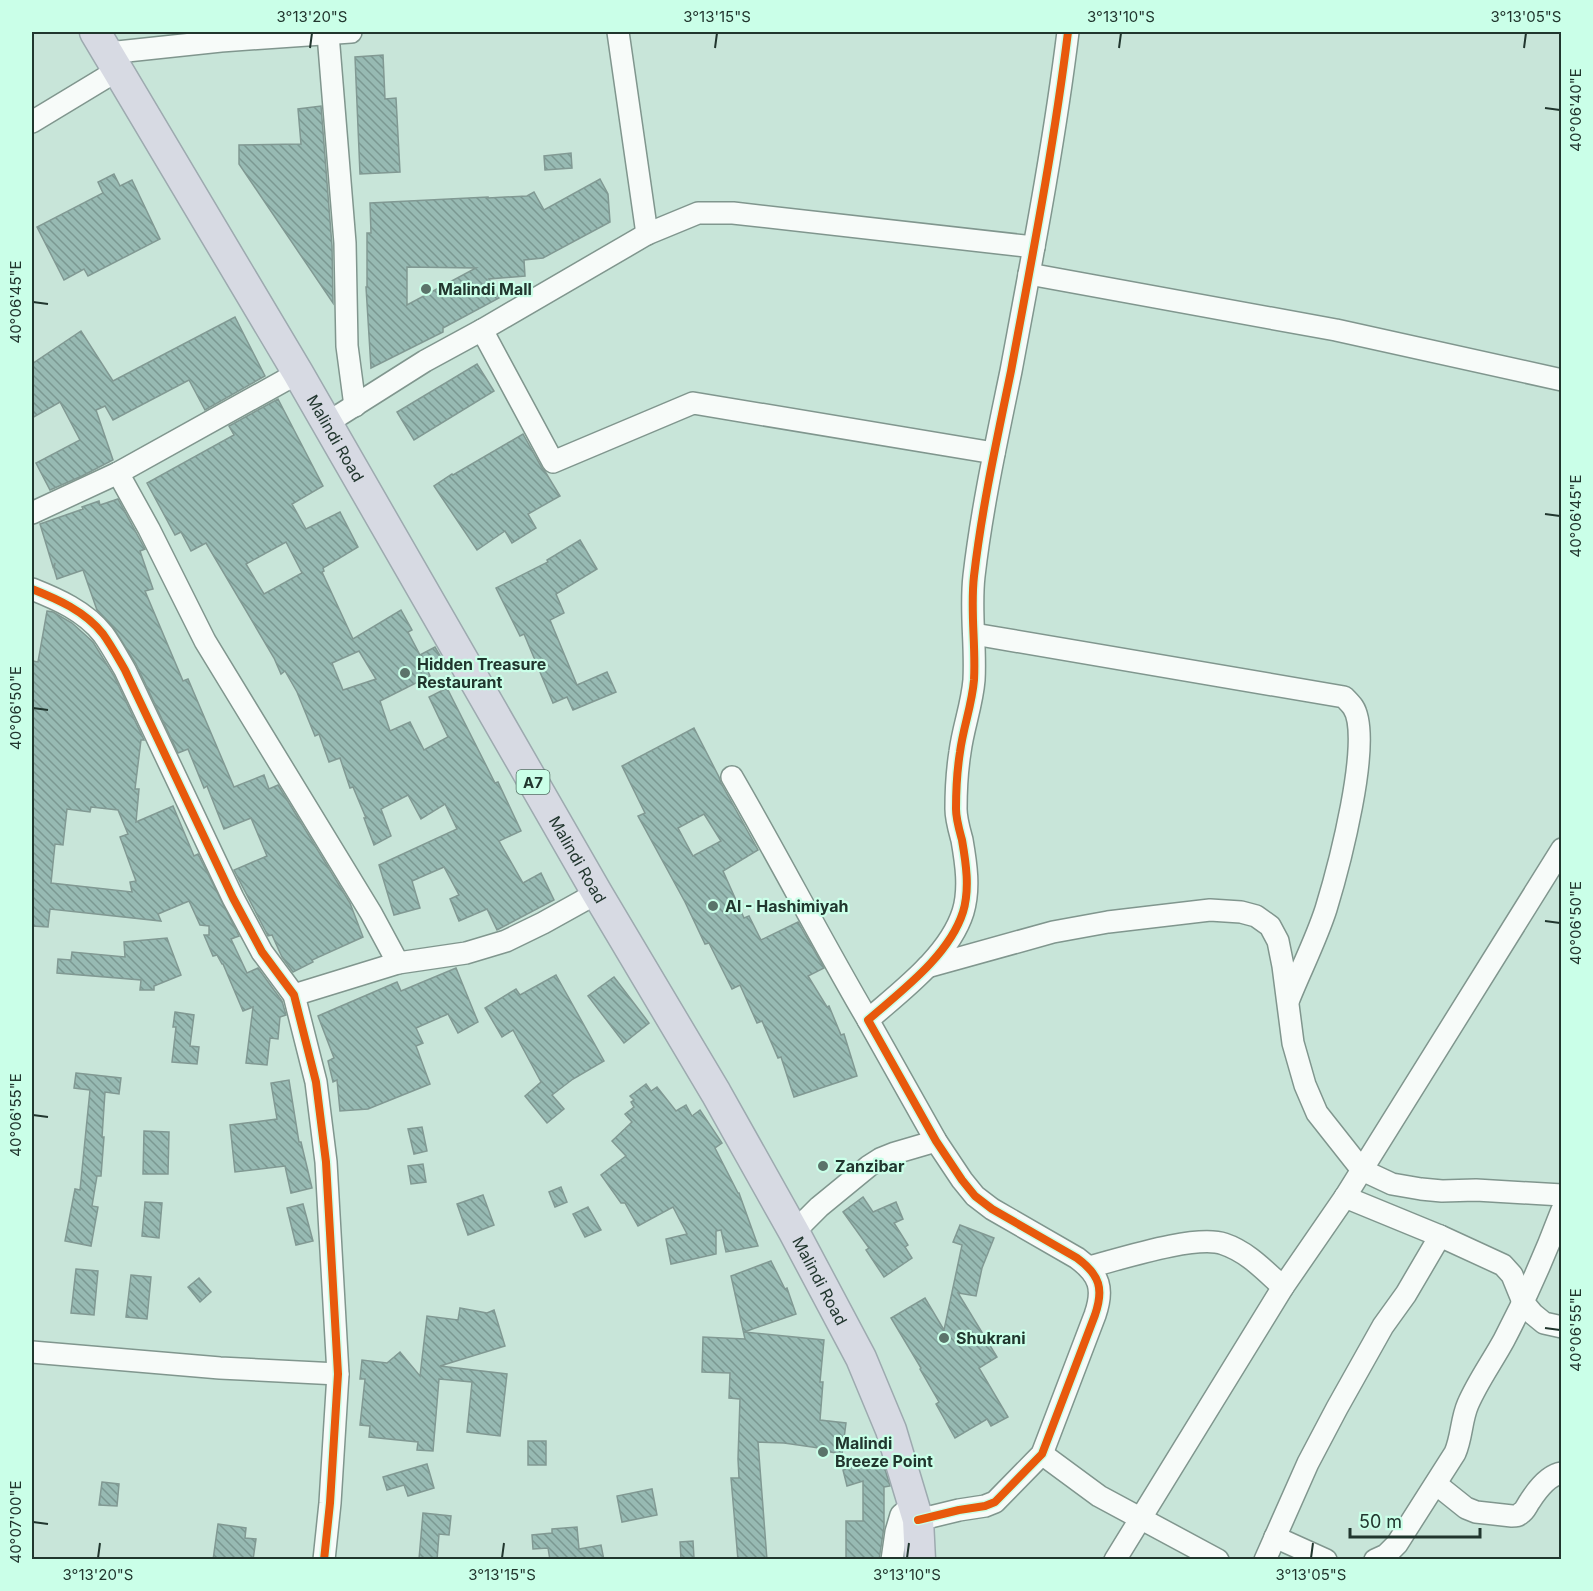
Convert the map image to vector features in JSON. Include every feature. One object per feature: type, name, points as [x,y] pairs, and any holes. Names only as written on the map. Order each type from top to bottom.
[{"type":"highway","name":"Malindi Road","points":[[107,52],[298,373],[597,893],[716,1093],[794,1232],[861,1358],[891,1430],[916,1512],[914,1558]]},
{"type":"street","points":[[32,122],[107,52],[351,32]]},
{"type":"street","points":[[618,32],[647,234]]},
{"type":"street","points":[[868,1020],[927,967],[958,925],[964,909],[967,890],[966,864],[956,815],[956,783],[973,683],[974,578],[994,453],[1059,108],[1068,32]]},
{"type":"street","points":[[328,34],[345,243],[347,346],[355,406]]},
{"type":"street","points":[[327,423],[425,361],[647,234],[698,213],[733,213],[1034,247]]},
{"type":"street","points":[[1029,274],[1336,330],[1562,380]]},
{"type":"street","points":[[482,330],[553,462],[693,403],[994,453]]},
{"type":"street","points":[[32,513],[117,473],[298,373]]},
{"type":"street","points":[[117,473],[149,530],[205,641],[371,913],[398,963]]},
{"type":"street","points":[[32,589],[82,614],[93,622],[104,635],[125,670],[233,898],[262,952],[294,995],[316,1082],[326,1162],[338,1374],[324,1560]]},
{"type":"street","points":[[974,634],[1344,697],[1354,708],[1360,736],[1356,783],[1345,835],[1325,911],[1288,1001]]},
{"type":"street","points":[[732,777],[936,1141],[962,1180],[975,1196],[992,1209],[1089,1267],[1096,1277],[1100,1291],[1098,1304],[1042,1454],[995,1502],[985,1506],[916,1512]]},
{"type":"street","points":[[1114,1560],[1283,1287],[1345,1197],[1562,849]]},
{"type":"street","points":[[294,995],[398,963],[466,953],[506,941],[597,893]]},
{"type":"street","points":[[927,967],[1053,932],[1108,922],[1210,910],[1241,912],[1256,916],[1270,926],[1278,941],[1293,1043],[1309,1094],[1317,1113],[1362,1170],[1392,1184],[1421,1189],[1562,1195]]},
{"type":"street","points":[[794,1232],[819,1207],[869,1166],[895,1153],[936,1141]]},
{"type":"street","points":[[1345,1197],[1503,1265],[1512,1275],[1523,1302],[1533,1314],[1544,1323],[1562,1327]]},
{"type":"street","points":[[1375,1560],[1386,1555],[1396,1544],[1448,1465],[1459,1443],[1464,1415],[1477,1383],[1502,1343],[1523,1302],[1547,1250],[1562,1210]]},
{"type":"street","points":[[1265,1560],[1308,1463],[1337,1408],[1383,1326],[1406,1294],[1440,1236]]},
{"type":"street","points":[[1089,1267],[1199,1241],[1213,1241],[1226,1244],[1246,1254],[1283,1287]]},
{"type":"street","points":[[32,1352],[220,1368],[338,1374]]},
{"type":"street","points":[[1042,1454],[1099,1496],[1218,1560]]},
{"type":"street","points":[[1436,1484],[1466,1508],[1476,1512],[1518,1516],[1544,1483],[1556,1473],[1562,1473]]},
{"type":"street","points":[[1275,1537],[1326,1560]]},
{"type":"building","points":[[383,55],[385,99],[396,98],[400,172],[360,174],[355,57]]},
{"type":"building","points":[[321,106],[332,246],[333,303],[239,164],[239,145],[301,144],[298,109]]},
{"type":"building","points":[[571,153],[572,168],[545,170],[544,156]]},
{"type":"building","points":[[114,174],[120,186],[132,180],[160,239],[88,276],[84,269],[64,280],[37,227],[103,193],[98,182]]},
{"type":"building","points":[[600,179],[608,194],[610,222],[543,258],[524,260],[525,276],[489,279],[499,298],[443,328],[443,332],[371,368],[366,287],[367,233],[371,233],[370,203],[527,196],[534,192],[544,210]],"holes":[[[407,267],[476,268],[407,305]]]},
{"type":"building","points":[[235,317],[265,376],[205,410],[189,380],[113,420],[105,406],[96,410],[113,460],[50,490],[36,463],[80,440],[60,402],[32,418],[32,364],[81,331],[113,381]]},
{"type":"building","points":[[477,364],[494,391],[414,440],[397,412]]},
{"type":"building","points":[[278,399],[323,486],[292,504],[306,529],[340,512],[358,547],[323,568],[322,572],[353,639],[401,610],[412,630],[408,632],[420,655],[435,647],[442,659],[426,667],[430,676],[380,701],[390,731],[410,722],[424,750],[448,737],[429,697],[447,688],[495,783],[498,782],[521,831],[499,841],[523,883],[541,873],[554,900],[497,930],[487,909],[459,921],[450,899],[459,895],[444,867],[412,881],[420,908],[394,915],[379,865],[457,829],[445,804],[421,819],[408,795],[381,809],[391,836],[374,845],[364,818],[366,818],[353,787],[350,788],[340,758],[329,762],[319,734],[315,736],[297,692],[285,671],[281,674],[274,658],[206,543],[191,551],[181,532],[175,535],[147,483],[234,435],[229,426]],"holes":[[[286,542],[302,573],[264,594],[246,564]],[[359,651],[376,679],[343,690],[332,663]]]},
{"type":"building","points":[[523,434],[560,496],[528,514],[536,528],[512,543],[505,531],[477,550],[434,486]]},
{"type":"building","points":[[118,499],[145,549],[140,551],[153,589],[145,591],[183,681],[188,679],[234,787],[264,775],[269,789],[278,785],[350,903],[363,937],[312,960],[313,962],[293,972],[282,957],[272,935],[268,936],[234,870],[267,856],[251,818],[224,829],[207,786],[204,788],[188,749],[178,753],[136,664],[113,627],[97,610],[83,570],[57,579],[55,563],[53,567],[40,524],[99,501],[100,505]]},
{"type":"building","points":[[580,540],[597,569],[556,594],[564,613],[550,620],[577,685],[607,672],[616,692],[573,710],[567,697],[553,703],[524,634],[520,636],[496,588],[548,562],[547,560]]},
{"type":"building","points":[[47,611],[53,612],[72,623],[93,642],[114,676],[144,740],[141,740],[135,789],[139,789],[136,822],[173,806],[194,856],[198,854],[239,936],[231,939],[247,973],[258,968],[282,1001],[286,1015],[280,1017],[278,1039],[270,1038],[267,1065],[246,1063],[253,1007],[243,1011],[223,964],[217,955],[213,956],[204,935],[209,935],[209,926],[200,925],[189,901],[158,914],[161,921],[50,909],[48,927],[32,926],[32,661],[38,662]],"holes":[[[91,807],[118,810],[128,834],[120,837],[136,881],[130,882],[132,892],[51,883],[55,844],[63,845],[67,809],[90,812]]]},
{"type":"building","points":[[694,728],[758,850],[723,871],[744,918],[749,916],[761,940],[798,922],[824,968],[808,976],[827,1007],[829,1006],[841,1035],[844,1034],[857,1076],[794,1097],[781,1057],[778,1058],[762,1021],[757,1023],[740,985],[732,989],[709,943],[705,944],[638,816],[645,813],[622,766]],"holes":[[[704,814],[721,841],[693,856],[678,828]]]},
{"type":"building","points":[[167,938],[181,975],[154,986],[154,990],[140,990],[141,980],[57,973],[58,959],[71,960],[72,952],[125,957],[124,942]]},
{"type":"building","points":[[456,968],[478,1022],[458,1033],[448,1014],[416,1028],[423,1043],[416,1046],[430,1084],[368,1109],[340,1111],[337,1080],[333,1082],[328,1061],[334,1058],[318,1016],[397,982],[401,991]]},
{"type":"building","points":[[556,975],[604,1061],[573,1079],[552,1095],[564,1109],[547,1123],[525,1096],[541,1082],[513,1030],[502,1037],[485,1008],[516,989],[520,995]]},
{"type":"building","points":[[614,977],[649,1023],[624,1043],[588,996]]},
{"type":"building","points":[[175,1012],[194,1015],[190,1046],[199,1047],[197,1064],[172,1062],[176,1027],[173,1027]]},
{"type":"building","points":[[76,1073],[121,1078],[119,1094],[105,1092],[101,1176],[97,1176],[92,1206],[98,1207],[91,1246],[65,1241],[75,1189],[80,1190],[90,1090],[74,1088]]},
{"type":"building","points":[[289,1080],[299,1142],[301,1142],[312,1188],[291,1193],[285,1166],[235,1172],[230,1125],[277,1119],[271,1083]]},
{"type":"building","points":[[646,1084],[651,1091],[657,1087],[676,1111],[686,1105],[692,1116],[700,1110],[722,1143],[715,1148],[739,1193],[758,1246],[726,1252],[721,1230],[716,1231],[716,1254],[671,1264],[666,1239],[687,1234],[673,1207],[638,1226],[625,1203],[621,1203],[601,1175],[626,1156],[612,1141],[632,1122],[625,1114],[634,1107],[631,1102],[634,1100],[630,1096]]},
{"type":"building","points":[[422,1127],[427,1151],[414,1154],[408,1129]]},
{"type":"building","points":[[144,1131],[169,1132],[168,1174],[143,1174]]},
{"type":"building","points":[[423,1164],[426,1182],[411,1184],[408,1166]]},
{"type":"building","points":[[561,1187],[567,1202],[555,1207],[549,1192]]},
{"type":"building","points":[[483,1195],[494,1225],[468,1235],[457,1204]]},
{"type":"building","points":[[863,1197],[873,1212],[896,1202],[903,1219],[894,1223],[908,1245],[905,1247],[912,1258],[884,1277],[866,1250],[869,1248],[843,1212]]},
{"type":"building","points":[[145,1202],[162,1203],[159,1238],[142,1236]]},
{"type":"building","points":[[303,1204],[313,1241],[296,1245],[287,1208]]},
{"type":"building","points":[[588,1207],[601,1230],[585,1237],[573,1214]]},
{"type":"building","points":[[960,1225],[994,1238],[982,1268],[976,1296],[958,1293],[997,1357],[979,1368],[1008,1417],[991,1426],[987,1419],[955,1438],[936,1404],[939,1402],[921,1368],[891,1318],[925,1298],[944,1330],[962,1245],[953,1242]]},
{"type":"building","points":[[771,1261],[785,1289],[787,1288],[796,1314],[744,1332],[824,1340],[820,1382],[823,1382],[820,1420],[846,1423],[842,1454],[825,1451],[826,1449],[784,1443],[758,1442],[767,1560],[738,1560],[731,1478],[739,1478],[740,1399],[729,1398],[730,1373],[702,1372],[703,1337],[745,1339],[731,1276]]},
{"type":"building","points":[[76,1269],[98,1271],[94,1315],[71,1313]]},
{"type":"building","points":[[131,1275],[151,1277],[147,1319],[126,1317]]},
{"type":"building","points":[[199,1278],[211,1292],[200,1302],[188,1287]]},
{"type":"building","points":[[460,1308],[487,1313],[494,1310],[505,1346],[440,1366],[507,1374],[500,1436],[467,1432],[472,1382],[439,1379],[433,1451],[417,1450],[418,1442],[369,1437],[370,1426],[360,1425],[365,1379],[360,1379],[362,1360],[387,1363],[400,1352],[420,1376],[427,1316],[458,1320]]},
{"type":"building","points":[[528,1441],[546,1441],[546,1465],[528,1465]]},
{"type":"building","points":[[882,1459],[890,1486],[884,1487],[884,1527],[879,1560],[846,1560],[846,1521],[863,1521],[863,1481],[847,1486],[843,1470]]},
{"type":"building","points":[[427,1464],[434,1488],[408,1496],[404,1485],[387,1490],[383,1477]]},
{"type":"building","points":[[102,1482],[119,1484],[117,1506],[99,1505]]},
{"type":"building","points":[[652,1489],[657,1515],[622,1522],[617,1496]]},
{"type":"building","points":[[423,1513],[451,1516],[449,1535],[439,1534],[437,1560],[419,1559]]},
{"type":"building","points":[[218,1524],[246,1528],[245,1538],[256,1539],[253,1560],[213,1560]]},
{"type":"building","points":[[577,1527],[579,1549],[601,1545],[604,1560],[550,1560],[548,1548],[533,1549],[532,1535],[552,1533],[552,1529]]},
{"type":"building","points":[[693,1541],[694,1558],[681,1559],[680,1542]]},
{"type":"cycle path","points":[[918,1520],[995,1502],[1042,1454],[1095,1315],[1099,1298],[1098,1283],[1085,1264],[992,1209],[975,1196],[936,1141],[868,1020],[909,985],[935,958],[956,928],[965,903],[966,867],[957,817],[956,795],[961,743],[974,680],[973,602],[977,550],[1042,202],[1068,32]]},
{"type":"cycle path","points":[[32,589],[79,612],[96,626],[109,643],[125,670],[233,898],[262,952],[294,995],[316,1082],[326,1162],[338,1374],[324,1560]]},
{"type":"place","name":"Malindi Mall","points":[[426,289]]},
{"type":"place","name":"Hidden Treasure Restaurant","points":[[405,673]]},
{"type":"place","name":"Al - Hashimiyah","points":[[713,906]]},
{"type":"place","name":"Zanzibar","points":[[823,1166]]},
{"type":"place","name":"Shukrani","points":[[944,1338]]},
{"type":"place","name":"Malindi Breeze Point","points":[[823,1452]]}]
